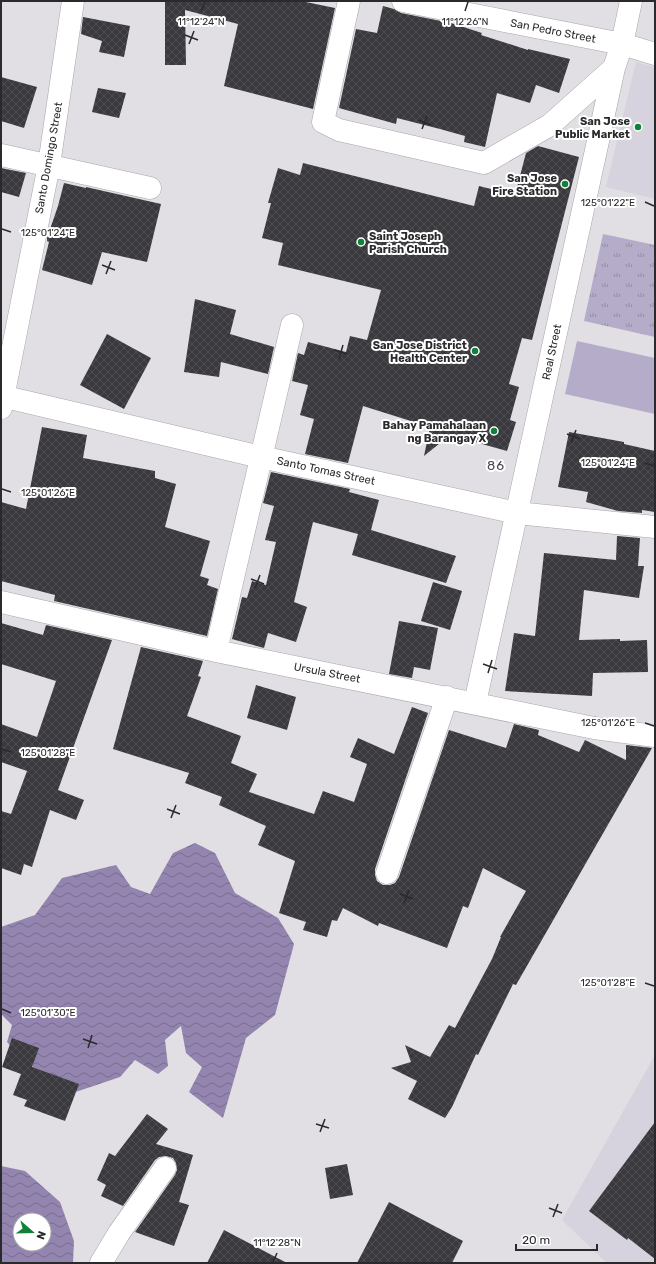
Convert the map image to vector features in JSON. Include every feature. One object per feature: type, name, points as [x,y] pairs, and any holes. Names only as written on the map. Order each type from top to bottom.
[{"type":"street","name":"Santo Domingo Street","points":[[2,400],[49,165],[73,1]]},
{"type":"street","points":[[349,1],[323,122],[339,130],[484,163],[550,125],[614,68]]},
{"type":"street","name":"San Pedro Street","points":[[403,1],[622,44],[655,54]]},
{"type":"street","name":"Real Street","points":[[475,703],[614,68],[622,44],[631,1]]},
{"type":"street","points":[[1,155],[150,188]]},
{"type":"street","points":[[216,651],[292,325]]},
{"type":"street","name":"Santo Tomas Street","points":[[2,400],[517,513],[655,528]]},
{"type":"street","name":"Ursula Street","points":[[1,602],[216,651],[594,728],[655,736]]},
{"type":"street","points":[[388,873],[447,697]]},
{"type":"street","points":[[101,1263],[119,1232],[165,1168]]},
{"type":"shaded area","name":"San Jose Public Market","points":[[636,62],[655,67],[655,199],[606,187]]},
{"type":"shaded area","points":[[655,1055],[655,1263],[607,1263],[562,1220]]},
{"type":"green space","points":[[603,234],[655,245],[655,337],[584,321]]},
{"type":"green space","points":[[577,341],[655,358],[655,414],[565,394]]},
{"type":"water","points":[[195,843],[215,853],[235,893],[278,918],[294,944],[275,1015],[246,1038],[223,1118],[189,1092],[202,1067],[186,1053],[181,1026],[165,1040],[168,1066],[158,1074],[135,1060],[120,1077],[52,1100],[31,1077],[33,1063],[16,1052],[7,1042],[12,1025],[1,1014],[1,927],[35,915],[62,878],[116,865],[131,887],[150,894],[173,853]]},
{"type":"water","points":[[1,1166],[25,1171],[60,1202],[74,1241],[73,1263],[1,1263]]},
{"type":"building","points":[[165,1],[301,1],[335,8],[313,109],[224,86],[238,24],[185,10],[186,65],[165,65]]},
{"type":"building","points":[[383,6],[401,13],[451,23],[482,33],[481,35],[528,50],[570,59],[559,93],[536,85],[530,103],[497,93],[485,147],[464,142],[465,136],[440,129],[397,118],[396,124],[339,108],[356,29],[377,33]]},
{"type":"building","points":[[83,17],[130,26],[124,57],[99,52],[102,41],[81,34]]},
{"type":"building","points":[[1,77],[37,87],[24,128],[1,121]]},
{"type":"building","points":[[98,88],[126,93],[119,118],[92,112]]},
{"type":"building","points":[[538,146],[579,157],[532,340],[522,338],[509,384],[519,387],[510,420],[516,422],[507,451],[450,435],[424,456],[430,427],[363,406],[348,463],[305,454],[314,419],[300,415],[308,385],[292,381],[298,353],[304,355],[308,342],[346,352],[350,336],[367,340],[381,290],[278,265],[283,243],[262,238],[271,203],[268,203],[278,168],[300,175],[303,163],[474,206],[479,186],[515,195],[526,153]]},
{"type":"building","points":[[1,168],[26,173],[19,197],[1,192]]},
{"type":"building","points":[[64,183],[161,204],[147,262],[102,252],[92,285],[42,270],[49,242],[47,241],[47,238]]},
{"type":"building","points":[[195,299],[236,310],[230,334],[274,347],[268,374],[221,362],[219,377],[184,372]]},
{"type":"building","points":[[107,334],[151,358],[124,409],[80,385]]},
{"type":"building","points":[[42,427],[87,435],[83,458],[155,471],[155,478],[176,484],[165,527],[210,541],[200,576],[209,579],[207,585],[218,589],[207,636],[54,601],[55,595],[1,581],[1,502],[26,509]]},
{"type":"building","points":[[569,432],[624,442],[624,444],[655,451],[655,512],[642,510],[642,513],[618,511],[586,502],[588,492],[558,487]]},
{"type":"building","points":[[271,472],[350,489],[349,492],[379,500],[371,530],[456,556],[446,583],[352,555],[358,534],[313,522],[294,602],[307,607],[296,642],[268,633],[264,648],[232,639],[242,597],[247,598],[252,581],[266,585],[276,542],[265,540],[274,506],[263,503]]},
{"type":"building","points":[[617,536],[640,538],[638,566],[644,566],[639,598],[584,590],[579,640],[647,640],[648,672],[593,673],[592,696],[505,691],[514,633],[535,636],[544,553],[616,560]]},
{"type":"building","points":[[433,582],[462,591],[450,630],[421,621]]},
{"type":"building","points":[[399,621],[438,628],[430,670],[414,667],[412,678],[389,674]]},
{"type":"building","points":[[1,623],[43,635],[46,625],[112,640],[58,790],[84,800],[76,820],[50,810],[32,867],[24,864],[21,875],[1,868],[1,811],[11,814],[27,771],[1,762],[1,724],[37,737],[56,681],[1,664]]},
{"type":"building","points":[[141,647],[203,661],[198,676],[201,677],[187,716],[241,736],[231,763],[257,774],[249,792],[314,814],[323,791],[354,802],[367,764],[350,757],[358,738],[394,754],[412,707],[428,713],[375,869],[377,881],[383,885],[395,883],[399,877],[449,730],[506,748],[514,724],[539,730],[538,735],[579,752],[585,740],[626,760],[626,745],[652,748],[516,985],[513,984],[478,1055],[476,1054],[452,1107],[445,1118],[408,1099],[417,1081],[391,1068],[411,1062],[405,1045],[430,1057],[449,1025],[455,1028],[492,959],[500,937],[526,891],[483,868],[468,908],[463,906],[447,948],[379,923],[378,926],[343,908],[337,921],[332,920],[327,937],[303,930],[306,922],[279,913],[295,861],[258,845],[266,826],[219,805],[222,797],[185,783],[189,773],[113,749]]},
{"type":"building","points":[[256,685],[296,697],[287,730],[247,718]]},
{"type":"building","points":[[12,1038],[39,1048],[32,1067],[79,1084],[65,1121],[24,1106],[27,1100],[13,1095],[21,1074],[2,1067]]},
{"type":"building","points":[[147,1114],[168,1129],[156,1144],[193,1155],[179,1202],[189,1205],[174,1246],[135,1232],[175,1175],[177,1170],[176,1163],[173,1158],[166,1156],[159,1157],[155,1160],[123,1206],[101,1196],[106,1185],[97,1180],[109,1153],[115,1156]]},
{"type":"building","points":[[655,1122],[655,1259],[589,1211]]},
{"type":"building","points":[[347,1164],[353,1195],[330,1199],[325,1168]]},
{"type":"building","points":[[389,1202],[463,1241],[452,1263],[357,1263]]},
{"type":"building","points":[[224,1230],[287,1263],[207,1263]]},
{"type":"place","name":"San Jose Public Market","points":[[638,127]]},
{"type":"place","name":"San Jose Fire Station","points":[[565,184]]},
{"type":"place","name":"Saint Joseph Parish Church","points":[[361,242]]},
{"type":"place","name":"San Jose District Health Center","points":[[475,351]]},
{"type":"place","name":"Bahay Pamahalaan ng Barangay X","points":[[494,431]]},
{"type":"district","name":"86","points":[[496,465]]}]
